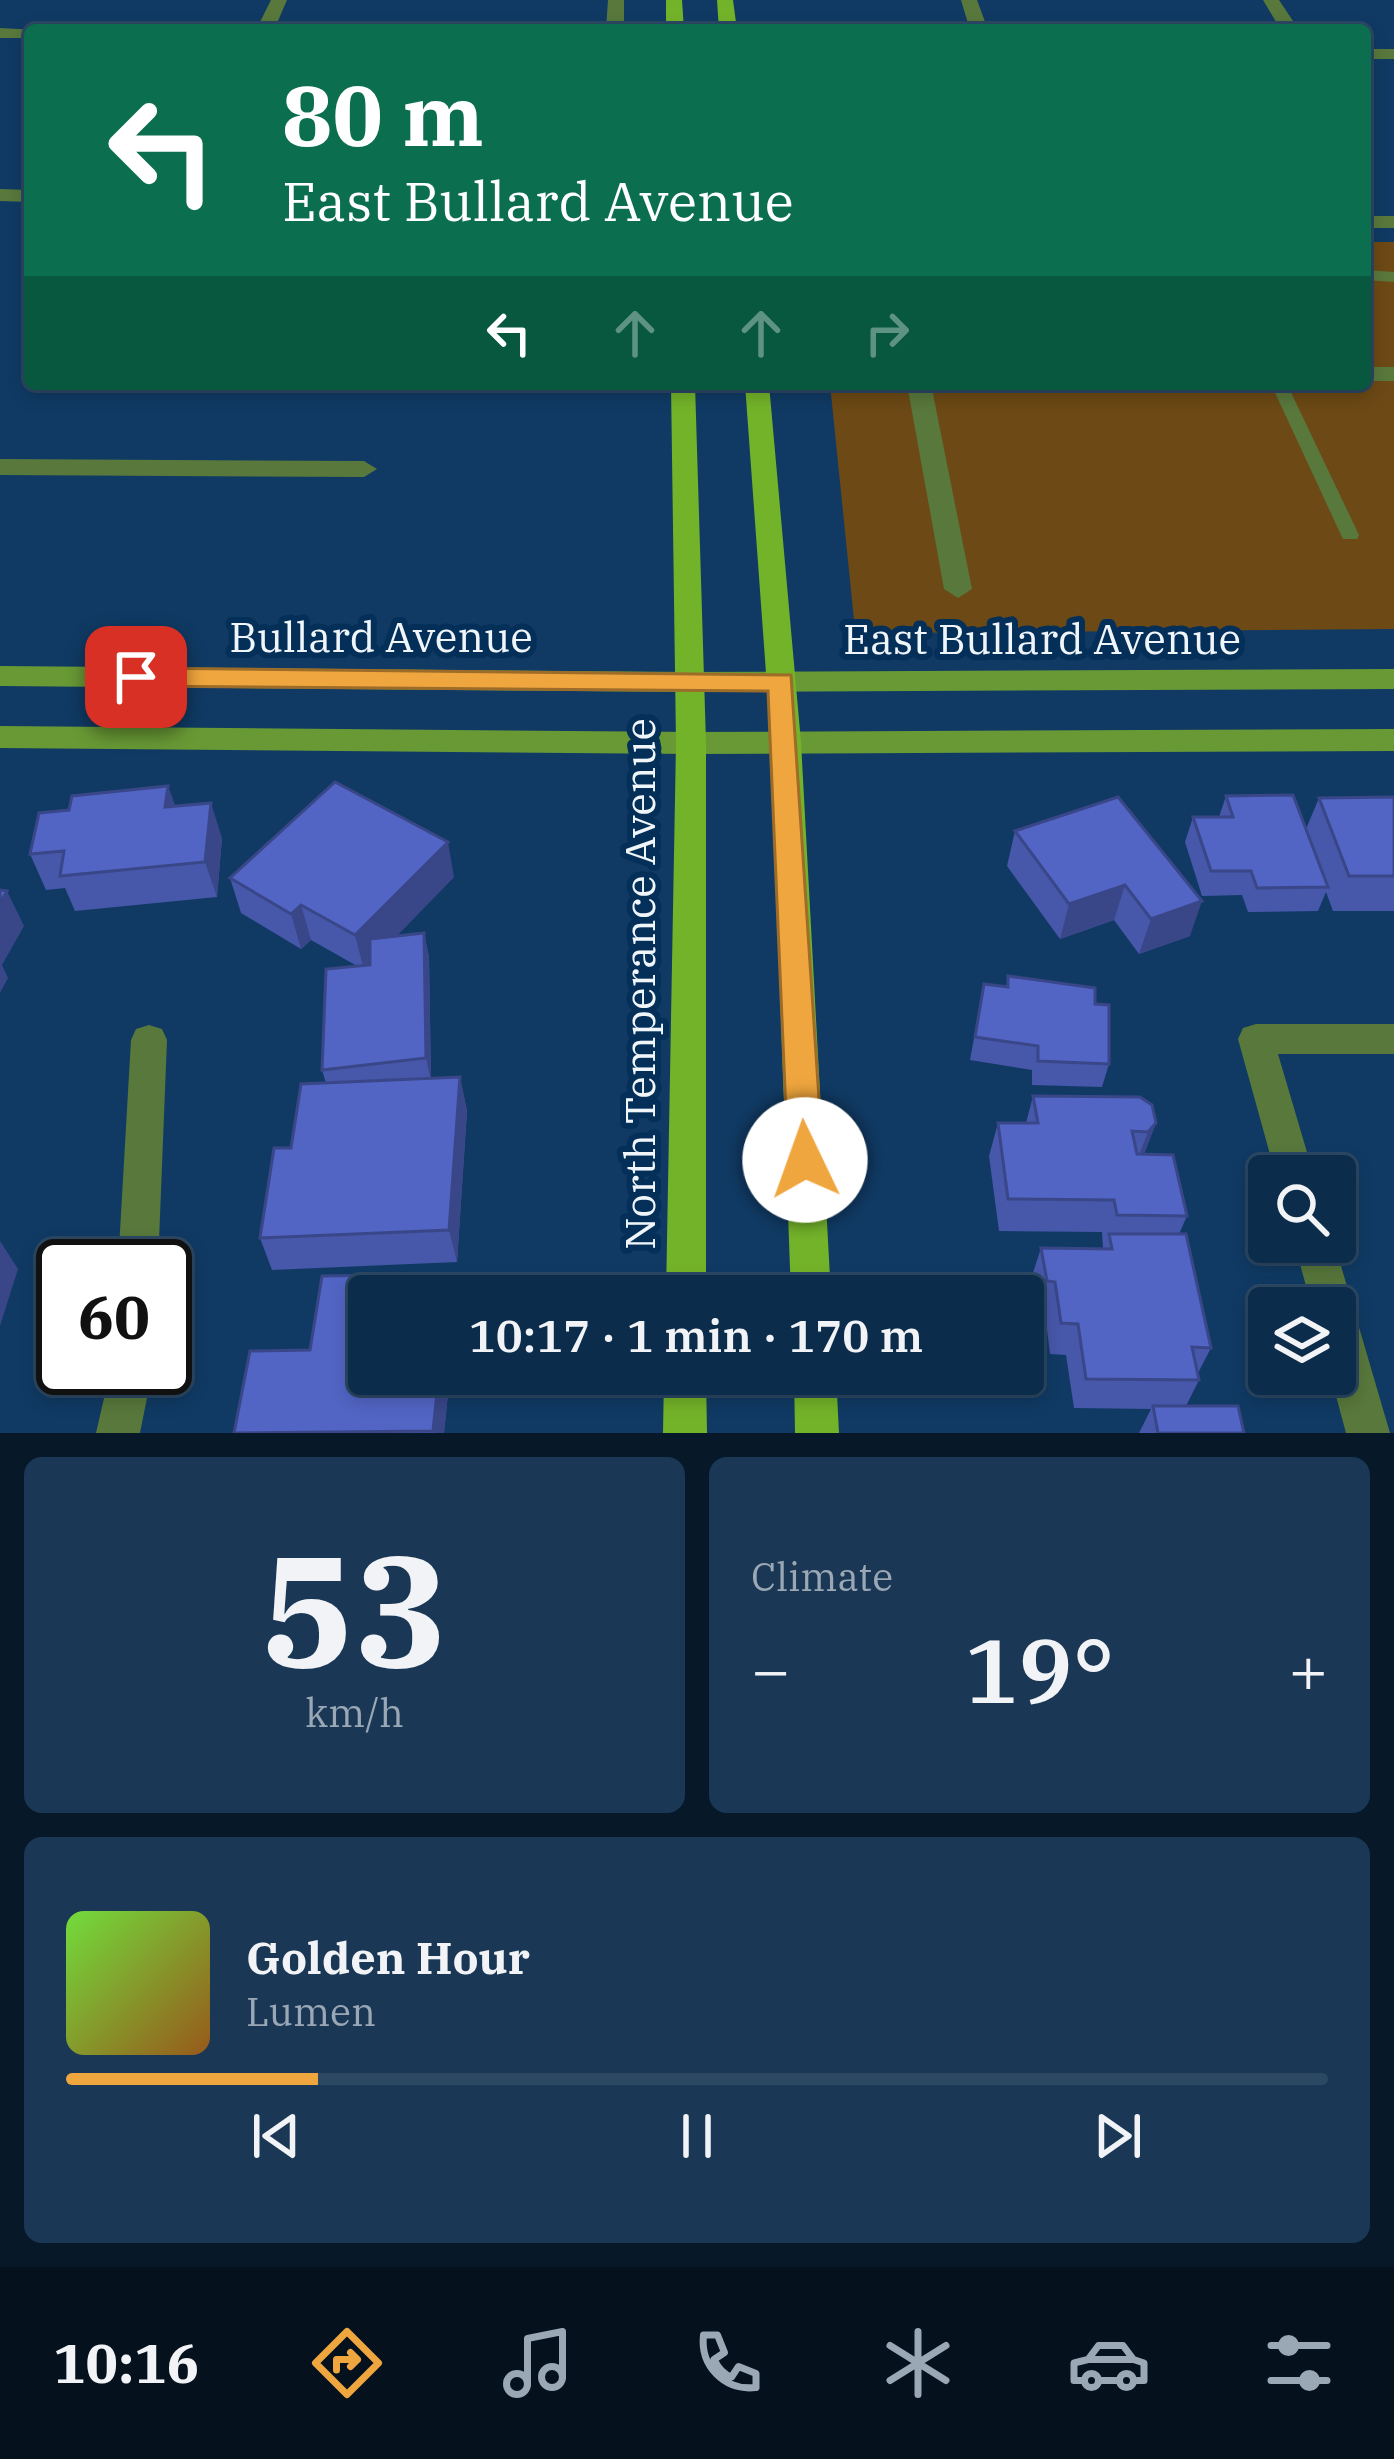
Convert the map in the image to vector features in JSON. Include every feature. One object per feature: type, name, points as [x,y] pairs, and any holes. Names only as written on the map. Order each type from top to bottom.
[{"type":"main road","name":"North Temperance Avenue","points":[[683,390],[691,743],[686,1275]]},
{"type":"main road","points":[[757,390],[786,742],[810,1275]]},
{"type":"main road","name":"Bullard Avenue","points":[[0,676],[689,682]]},
{"type":"main road","name":"East Bullard Avenue","points":[[689,682],[1394,679]]},
{"type":"main road","points":[[0,737],[691,743],[1394,740]]},
{"type":"main road","points":[[685,1395],[685,1433]]},
{"type":"main road","points":[[816,1395],[818,1433]]},
{"type":"street","points":[[920,390],[958,589]]},
{"type":"street","points":[[0,467],[364,470]]},
{"type":"street","points":[[1289,1155],[1256,1039],[1394,1039]]},
{"type":"street","points":[[139,1239],[148,1040]]},
{"type":"street","points":[[1356,1391],[1368,1433]]},
{"type":"street","points":[[118,1433],[126,1395]]},
{"type":"lane","points":[[1282,390],[1350,535]]},
{"type":"shaded area","points":[[1371,242],[1394,242],[1394,629],[887,633],[854,620],[831,390],[1371,390]]},
{"type":"building","points":[[335,782],[448,842],[355,935],[301,905],[291,914],[230,878]]},
{"type":"building","points":[[168,786],[165,807],[211,803],[205,862],[60,876],[64,851],[30,854],[39,813],[69,810],[72,796]]},
{"type":"building","points":[[1293,795],[1328,887],[1257,888],[1251,871],[1211,871],[1193,817],[1233,817],[1226,796]]},
{"type":"building","points":[[1118,797],[1202,901],[1151,919],[1125,885],[1069,904],[1015,831]]},
{"type":"building","points":[[1394,797],[1394,876],[1349,876],[1319,798]]},
{"type":"building","points":[[424,933],[426,1058],[322,1070],[326,969],[370,965],[370,939]]},
{"type":"building","points":[[1008,976],[1095,988],[1095,1004],[1109,1005],[1109,1064],[1038,1061],[1038,1046],[975,1037],[984,984],[1008,987]]},
{"type":"building","points":[[460,1077],[449,1230],[260,1238],[274,1148],[291,1148],[301,1084]]},
{"type":"building","points":[[1033,1096],[1140,1097],[1152,1105],[1156,1123],[1148,1132],[1132,1131],[1137,1154],[1173,1155],[1187,1216],[1117,1215],[1114,1200],[1008,1199],[998,1123],[1038,1123]]},
{"type":"building","points":[[1109,1234],[1186,1234],[1211,1348],[1192,1347],[1199,1380],[1086,1379],[1078,1324],[1061,1323],[1055,1282],[1047,1281],[1041,1248],[1112,1249]]},
{"type":"building","points":[[322,1276],[348,1276],[348,1395],[437,1395],[433,1431],[234,1433],[250,1351],[310,1350]]},
{"type":"building","points":[[1153,1406],[1238,1406],[1244,1433],[1158,1433]]},
{"type":"route","points":[[136,677],[781,682],[805,1160]]}]
